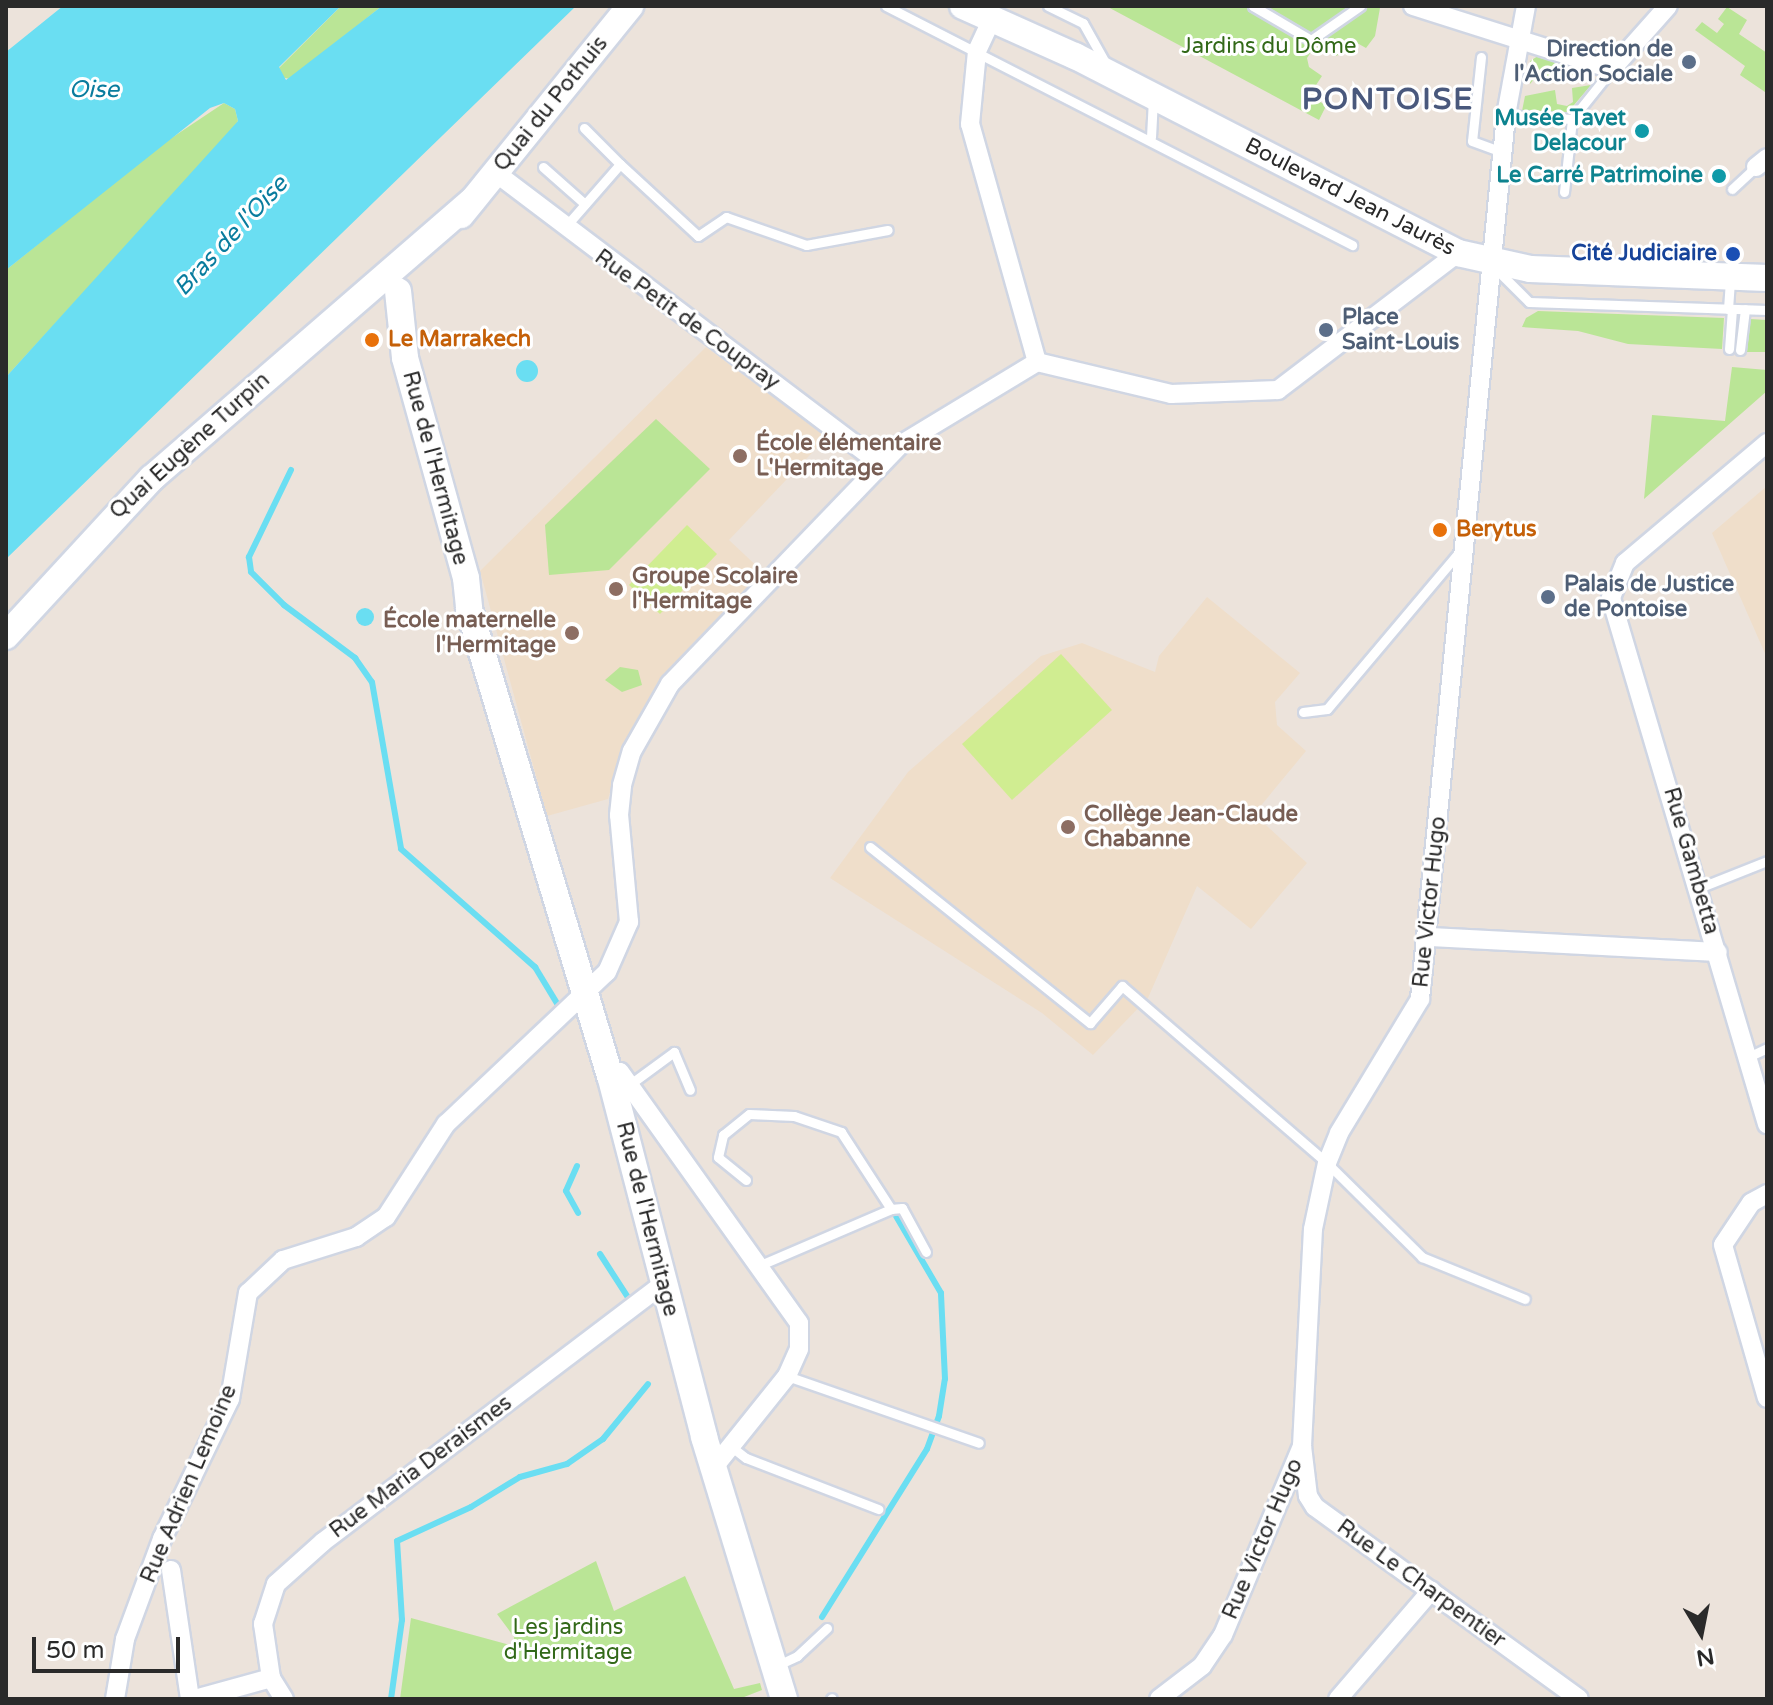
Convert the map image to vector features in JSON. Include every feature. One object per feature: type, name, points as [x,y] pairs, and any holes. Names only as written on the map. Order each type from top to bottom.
[{"type":"main road","name":"Quai du Pothuis","points":[[382,295],[472,201],[630,6]]},
{"type":"main road","name":"Boulevard Jean Jaurès","points":[[963,6],[993,16],[1113,75],[1458,253],[1530,269],[1767,278]]},
{"type":"main road","name":"Quai du Pothuis","points":[[382,295],[400,261],[472,201]]},
{"type":"main road","name":"Rue de l'Hermitage","points":[[382,295],[395,344],[405,358],[466,578],[474,624],[511,739],[585,998],[619,1080],[666,1282],[724,1457],[784,1699]]},
{"type":"main road","name":"Quai Eugène Turpin","points":[[6,636],[116,512],[382,295]]},
{"type":"street","points":[[1413,6],[1612,69],[1668,6]]},
{"type":"street","name":"Rue Victor Hugo","points":[[1159,1699],[1202,1666],[1223,1635],[1302,1446],[1313,1229],[1327,1163],[1339,1133],[1420,999],[1430,937],[1490,262],[1506,115],[1526,6]]},
{"type":"street","points":[[993,16],[977,51],[970,124],[1037,362],[1171,394],[1278,390],[1458,253]]},
{"type":"street","name":"Rue Petit de Coupray","points":[[496,173],[564,229],[881,464]]},
{"type":"street","name":"Rue Adrien Lemoine","points":[[115,1699],[125,1639],[162,1539],[230,1399],[248,1293],[283,1260],[356,1237],[386,1217],[446,1124],[585,998],[619,952],[629,922],[619,815],[622,785],[654,708],[766,581],[900,445],[1037,362]]},
{"type":"street","name":"Rue Gambetta","points":[[1767,443],[1625,563],[1611,598],[1767,1124]]},
{"type":"street","points":[[1430,937],[1718,952]]},
{"type":"street","points":[[619,1080],[799,1323],[799,1349],[787,1376],[724,1457]]},
{"type":"street","points":[[1767,1194],[1751,1203],[1723,1245],[1767,1398]]},
{"type":"street","name":"Rue Maria Deraismes","points":[[284,1699],[271,1678],[263,1624],[276,1584],[348,1523],[666,1282]]},
{"type":"street","name":"Rue Le Charpentier","points":[[1302,1446],[1310,1502],[1579,1699]]},
{"type":"street","points":[[171,1570],[192,1699],[271,1678]]},
{"type":"street","points":[[1338,1699],[1431,1591]]},
{"type":"lane","points":[[886,6],[1151,137],[1352,245]]},
{"type":"lane","points":[[1048,6],[1083,23],[1113,75]]},
{"type":"lane","points":[[1253,6],[1311,40],[1360,6]]},
{"type":"lane","points":[[1481,57],[1472,141],[1502,152]]},
{"type":"lane","points":[[1564,192],[1572,119],[1612,69]]},
{"type":"lane","points":[[1151,137],[1153,97]]},
{"type":"lane","points":[[1506,115],[1572,119]]},
{"type":"lane","points":[[584,128],[698,236],[726,217],[806,245],[888,230]]},
{"type":"lane","points":[[1732,189],[1761,163]]},
{"type":"lane","points":[[564,229],[620,164]]},
{"type":"lane","points":[[543,167],[585,204]]},
{"type":"lane","points":[[1490,262],[1529,302],[1767,310]]},
{"type":"lane","points":[[1729,349],[1730,277]]},
{"type":"lane","points":[[1740,350],[1745,309]]},
{"type":"lane","points":[[1303,712],[1327,709],[1464,547]]},
{"type":"lane","points":[[870,847],[1090,1023],[1122,986],[1327,1163],[1422,1257],[1525,1299]]},
{"type":"lane","points":[[1699,888],[1767,861]]},
{"type":"lane","points":[[1748,1057],[1767,1048]]},
{"type":"lane","points":[[619,1080],[674,1052],[690,1090]]},
{"type":"lane","points":[[746,1180],[718,1157],[723,1135],[749,1114],[794,1116],[841,1132],[891,1209]]},
{"type":"lane","points":[[758,1266],[891,1209],[902,1208],[926,1252]]},
{"type":"lane","points":[[787,1376],[979,1443]]},
{"type":"lane","points":[[724,1457],[746,1458],[878,1509]]},
{"type":"lane","points":[[775,1666],[797,1656],[827,1628]]},
{"type":"shaded area","name":"Groupe Scolaire l'Hermitage","points":[[706,347],[827,437],[729,540],[762,571],[658,684],[623,747],[608,799],[547,816],[480,571]]},
{"type":"shaded area","points":[[1767,486],[1767,658],[1712,533]]},
{"type":"shaded area","name":"Collège Jean-Claude Chabanne","points":[[1207,597],[1300,673],[1275,702],[1277,725],[1306,751],[1254,814],[1307,863],[1251,929],[1197,886],[1148,998],[1093,1055],[1042,1013],[830,878],[908,772],[1041,656],[1082,643],[1155,672],[1159,656]]},
{"type":"green space","points":[[341,6],[382,6],[290,79],[281,77],[278,69]]},
{"type":"green space","name":"Jardins du Dôme","points":[[1106,6],[1380,8],[1375,36],[1366,48],[1348,38],[1337,56],[1324,47],[1314,48],[1307,58],[1309,67],[1322,76],[1310,94],[1326,106],[1319,120]]},
{"type":"green space","points":[[1727,7],[1747,20],[1739,34],[1767,53],[1765,92],[1740,75],[1745,66],[1695,30],[1702,22],[1717,33],[1724,24],[1718,19]]},
{"type":"green space","points":[[1538,56],[1579,70],[1579,73],[1566,77],[1557,72],[1556,78],[1535,78],[1530,84],[1530,61]]},
{"type":"green space","points":[[1591,85],[1568,112],[1522,111],[1525,96],[1555,90],[1557,104],[1567,106],[1573,102],[1572,88]]},
{"type":"green space","points":[[224,103],[235,109],[238,121],[230,133],[6,377],[6,270],[158,147]]},
{"type":"green space","points":[[1538,311],[1724,318],[1722,349],[1628,344],[1578,331],[1522,327],[1526,318]]},
{"type":"green space","points":[[1750,319],[1767,320],[1767,352],[1747,352]]},
{"type":"green space","points":[[1732,367],[1767,370],[1767,391],[1644,499],[1652,415],[1725,421]]},
{"type":"green space","points":[[656,419],[710,469],[609,570],[549,575],[545,525]]},
{"type":"green space","points":[[687,525],[717,554],[660,614],[629,585]]},
{"type":"green space","points":[[1061,654],[1112,710],[1012,800],[962,744]]},
{"type":"green space","points":[[620,667],[638,670],[642,685],[622,692],[605,680]]},
{"type":"green space","name":"Les jardins d'Hermitage","points":[[596,1561],[614,1611],[685,1576],[734,1689],[760,1683],[762,1690],[739,1699],[400,1699],[411,1618],[514,1646],[514,1637],[497,1614]]},
{"type":"water","name":"Oise","points":[[63,6],[341,6],[279,67],[286,80],[382,6],[576,6],[6,559],[6,377],[238,121],[235,109],[224,103],[210,108],[6,270],[6,52]]},
{"type":"water","points":[[523,360],[531,360],[538,371],[531,382],[523,382],[516,375],[516,367]]},
{"type":"water","points":[[365,608],[374,617],[365,626],[356,617]]},
{"type":"waterway","points":[[291,470],[249,557],[251,572],[284,605],[355,658],[372,682],[401,849],[535,967],[558,1005]]},
{"type":"waterway","points":[[577,1166],[566,1191],[578,1213]]},
{"type":"waterway","points":[[822,1617],[927,1449],[939,1416],[945,1379],[941,1293],[896,1216]]},
{"type":"waterway","points":[[600,1254],[629,1299]]},
{"type":"waterway","points":[[391,1699],[402,1620],[397,1541],[471,1507],[520,1477],[567,1464],[603,1439],[648,1384]]},
{"type":"place","name":"Direction de l'Action Sociale","points":[[1689,62]]},
{"type":"place","name":"Musée Tavet Delacour","points":[[1642,131]]},
{"type":"place","name":"Le Carré Patrimoine","points":[[1719,176]]},
{"type":"place","name":"Cité Judiciaire","points":[[1733,254]]},
{"type":"place","name":"Place Saint-Louis","points":[[1326,330]]},
{"type":"place","name":"Le Marrakech","points":[[372,340]]},
{"type":"place","name":"École élémentaire L'Hermitage","points":[[740,456]]},
{"type":"place","name":"Berytus","points":[[1440,530]]},
{"type":"place","name":"Groupe Scolaire l'Hermitage","points":[[616,589]]},
{"type":"place","name":"Palais de Justice de Pontoise","points":[[1548,597]]},
{"type":"place","name":"École maternelle l'Hermitage","points":[[572,633]]},
{"type":"place","name":"Collège Jean-Claude Chabanne","points":[[1068,827]]},
{"type":"district","name":"PONTOISE","points":[[1388,100]]},
{"type":"water label","name":"Bras de l'Oise","points":[[231,236]]}]
